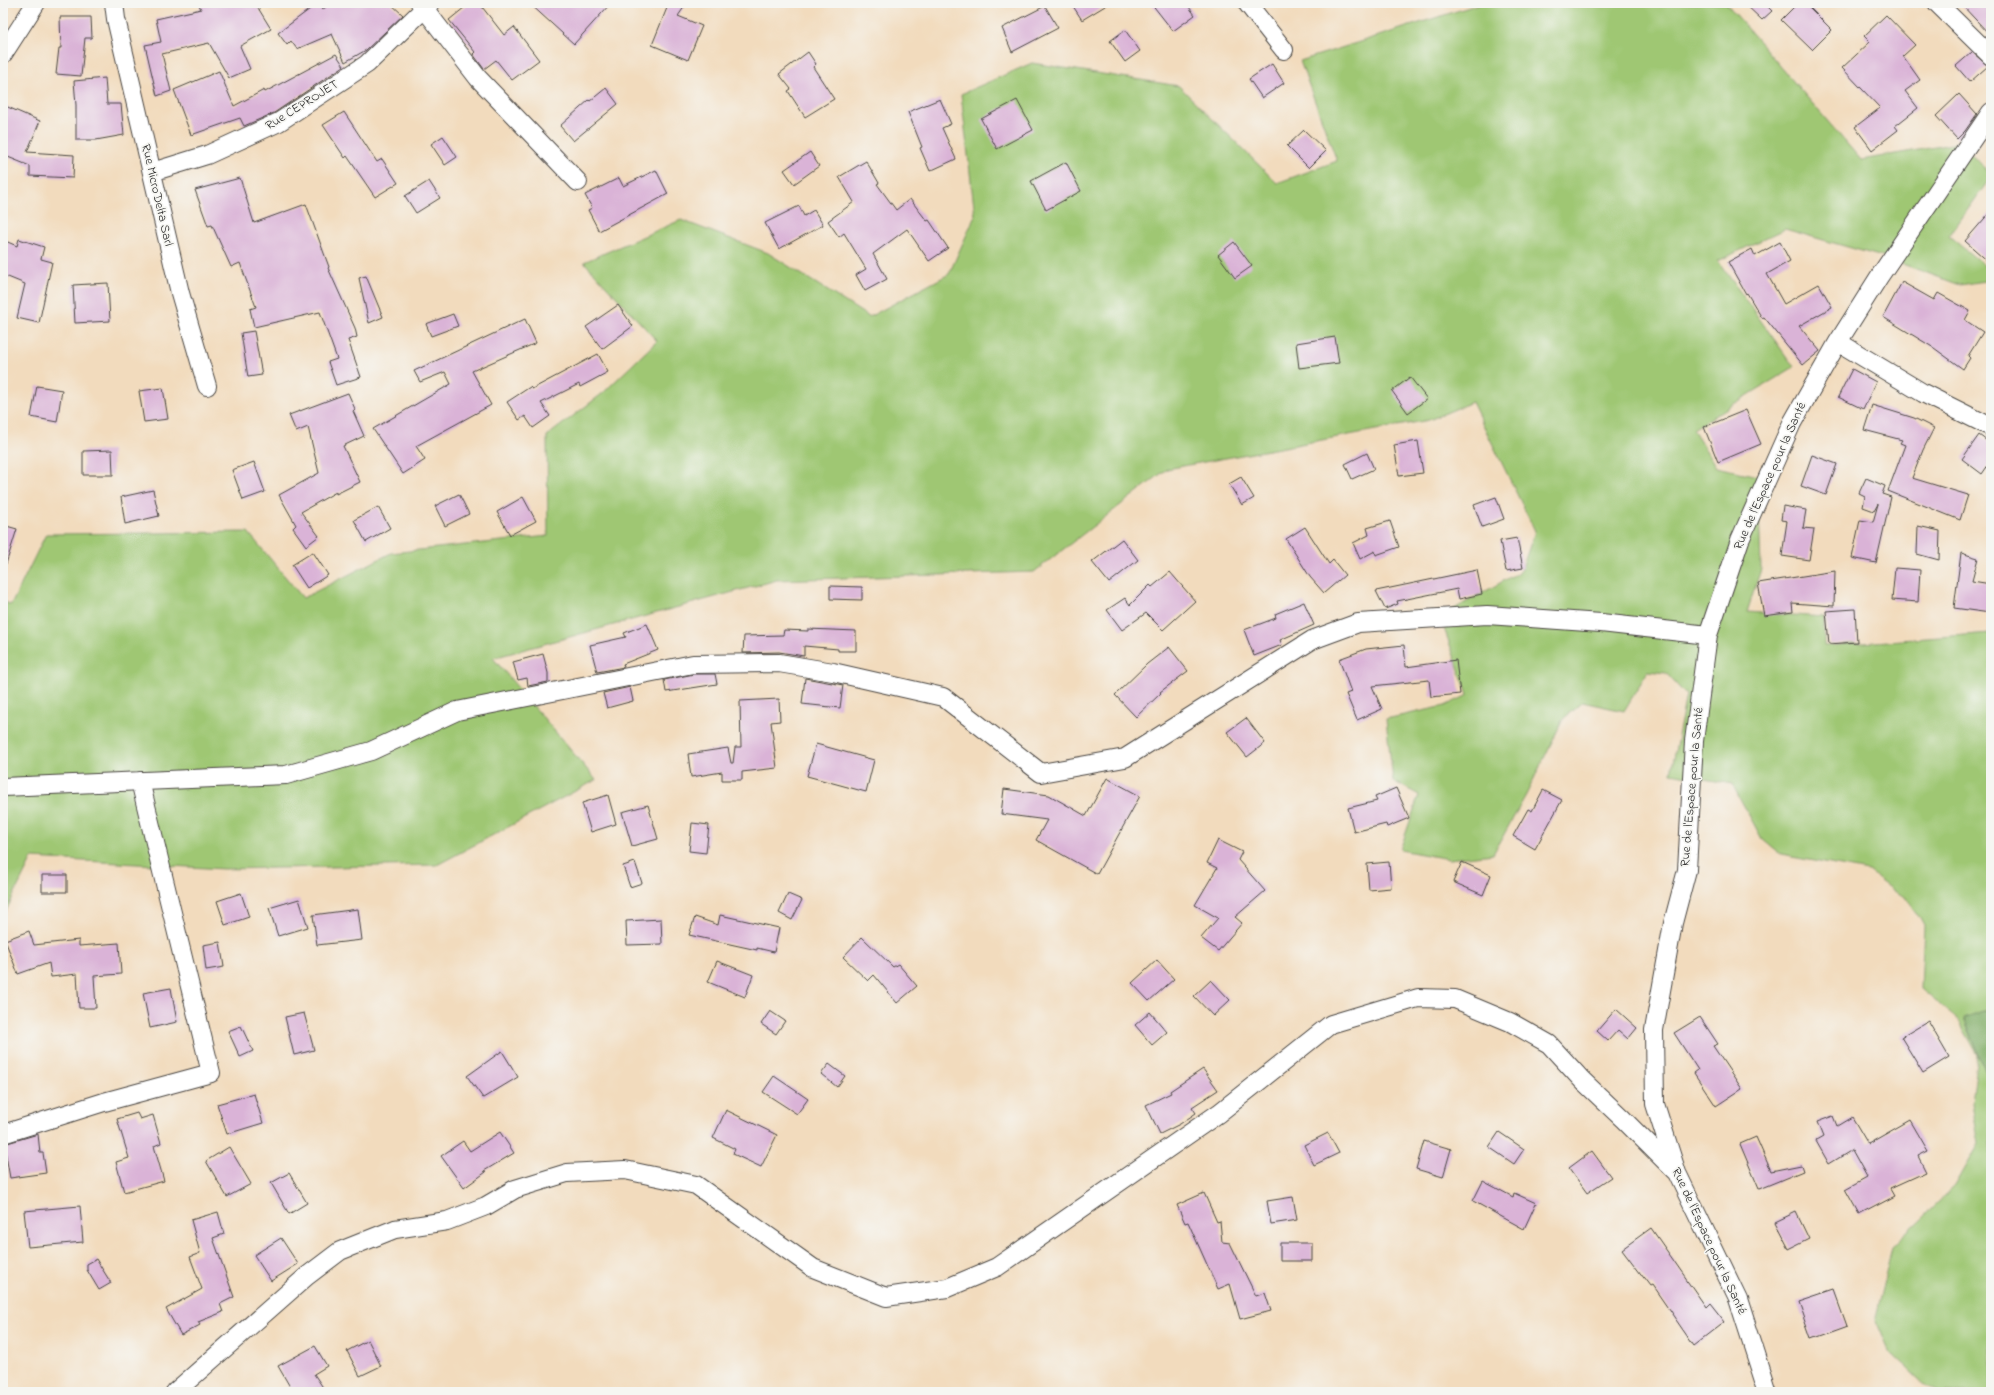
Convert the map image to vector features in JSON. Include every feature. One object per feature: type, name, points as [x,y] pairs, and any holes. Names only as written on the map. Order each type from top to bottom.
[{"type":"street","points":[[3,54],[36,3]]},
{"type":"street","name":"Rue MicroDelta Sarl","points":[[114,3],[116,19],[180,293],[208,386]]},
{"type":"street","points":[[1247,3],[1284,50]]},
{"type":"street","points":[[1937,3],[1991,56]]},
{"type":"street","points":[[425,5],[478,78],[578,182]]},
{"type":"street","name":"Rue CEPROJET","points":[[152,172],[207,155],[279,122],[367,64],[425,5]]},
{"type":"street","name":"Rue de l'Espace pour la Santé","points":[[1768,1392],[1738,1299],[1677,1174],[1655,1104],[1654,1030],[1673,924],[1687,870],[1694,741],[1708,635],[1740,540],[1792,423],[1838,342],[1879,277],[1991,112]]},
{"type":"street","points":[[1838,342],[1923,394],[1991,427]]},
{"type":"street","points":[[3,787],[286,775],[371,751],[457,711],[692,664],[779,663],[833,672],[943,697],[1041,773],[1125,758],[1312,640],[1358,623],[1487,615],[1601,622],[1708,635]]},
{"type":"street","points":[[3,1134],[104,1102],[211,1073],[140,781]]},
{"type":"street","points":[[175,1392],[307,1276],[340,1251],[395,1230],[447,1221],[486,1206],[515,1190],[567,1173],[625,1170],[696,1185],[813,1268],[886,1297],[947,1288],[997,1267],[1219,1113],[1331,1024],[1418,998],[1455,999],[1510,1022],[1549,1044],[1582,1080],[1677,1174]]},
{"type":"green space","points":[[1482,3],[1726,3],[1861,160],[1958,143],[1991,173],[1991,177],[1949,236],[1991,271],[1991,280],[1960,285],[1886,258],[1785,229],[1718,261],[1794,367],[1693,429],[1716,467],[1758,476],[1761,569],[1747,612],[1824,617],[1824,646],[1991,633],[1991,1007],[1964,1018],[1991,1085],[1991,1392],[1939,1392],[1926,1386],[1889,1351],[1875,1318],[1892,1247],[1955,1186],[1979,1144],[1972,1103],[1978,1055],[1959,1021],[1921,989],[1924,926],[1912,904],[1868,871],[1781,855],[1762,839],[1732,784],[1671,773],[1686,695],[1666,673],[1648,671],[1624,711],[1582,702],[1563,719],[1526,795],[1493,854],[1449,859],[1400,850],[1419,795],[1393,781],[1386,719],[1445,706],[1468,695],[1440,617],[1521,571],[1535,531],[1472,402],[1429,420],[1167,469],[1034,572],[777,580],[493,658],[596,780],[437,865],[224,869],[32,858],[3,917],[3,601],[11,605],[46,534],[248,532],[303,598],[391,553],[548,536],[547,436],[603,393],[657,341],[584,262],[681,220],[768,253],[869,317],[949,274],[975,216],[961,94],[1032,63],[1179,86],[1277,183],[1337,161],[1300,61]]},
{"type":"green space","points":[[1991,1007],[1991,1085],[1964,1017]]},
{"type":"building","points":[[198,3],[255,3],[271,29],[240,46],[250,69],[229,78],[209,43],[162,54],[171,91],[157,96],[145,45],[161,42],[156,19],[201,9]]},
{"type":"building","points":[[318,3],[322,10],[331,3],[390,3],[403,15],[366,50],[345,62],[332,34],[297,49],[291,41],[287,45],[278,33]]},
{"type":"building","points":[[470,3],[479,3],[504,35],[514,27],[539,60],[512,80],[496,60],[484,69],[473,54],[475,52],[449,20]]},
{"type":"building","points":[[529,3],[611,3],[574,44]]},
{"type":"building","points":[[669,3],[687,3],[678,16],[702,26],[688,60],[652,45]]},
{"type":"building","points":[[1071,3],[1110,3],[1082,20]]},
{"type":"building","points":[[1151,3],[1186,3],[1195,15],[1173,31]]},
{"type":"building","points":[[1744,3],[1764,3],[1772,11],[1762,20]]},
{"type":"building","points":[[1798,3],[1805,3],[1832,30],[1812,50],[1781,20]]},
{"type":"building","points":[[1960,3],[1991,3],[1991,36]]},
{"type":"building","points":[[1045,6],[1058,28],[1012,52],[1002,28]]},
{"type":"building","points":[[1886,15],[1915,45],[1903,56],[1920,80],[1905,91],[1918,108],[1895,126],[1898,130],[1872,150],[1855,127],[1880,108],[1842,68],[1870,42],[1864,36]]},
{"type":"building","points":[[60,17],[91,17],[92,38],[85,38],[81,76],[56,74],[59,48],[61,48]]},
{"type":"building","points":[[1125,30],[1140,51],[1125,62],[1110,41]]},
{"type":"building","points":[[808,52],[816,64],[813,67],[834,99],[805,117],[788,91],[791,89],[779,74]]},
{"type":"building","points":[[1972,52],[1988,66],[1970,82],[1956,66]]},
{"type":"building","points":[[336,54],[344,66],[274,113],[244,126],[240,118],[191,135],[174,90],[219,71],[234,106],[264,90],[265,92]]},
{"type":"building","points":[[1272,64],[1284,83],[1262,98],[1249,79]]},
{"type":"building","points":[[105,78],[107,104],[121,104],[124,135],[96,140],[76,140],[74,81]]},
{"type":"building","points":[[606,88],[618,104],[573,141],[560,126],[589,100],[590,101]]},
{"type":"building","points":[[1959,94],[1977,114],[1965,131],[1957,139],[1936,116]]},
{"type":"building","points":[[940,99],[951,124],[942,128],[956,159],[930,171],[920,148],[922,147],[908,112]]},
{"type":"building","points":[[1017,100],[1033,130],[997,149],[981,119]]},
{"type":"building","points":[[3,105],[40,121],[27,152],[74,155],[73,178],[30,176],[30,166],[3,155]]},
{"type":"building","points":[[344,112],[377,162],[382,159],[398,183],[375,197],[347,156],[345,158],[323,125]]},
{"type":"building","points":[[1304,130],[1326,151],[1309,168],[1287,146]]},
{"type":"building","points":[[443,136],[457,157],[445,165],[431,144]]},
{"type":"building","points":[[810,152],[819,166],[794,184],[784,170]]},
{"type":"building","points":[[866,161],[879,183],[877,184],[896,210],[910,199],[927,221],[929,220],[948,248],[929,261],[907,229],[873,254],[887,279],[865,291],[856,275],[866,269],[844,233],[839,237],[828,221],[854,202],[839,177]]},
{"type":"building","points":[[1066,162],[1081,191],[1046,210],[1031,181]]},
{"type":"building","points":[[656,170],[668,194],[599,231],[588,210],[592,208],[585,195],[619,178],[623,186]]},
{"type":"building","points":[[240,178],[254,223],[306,204],[329,267],[328,268],[355,328],[357,337],[348,340],[361,377],[336,385],[328,362],[337,359],[320,312],[254,327],[250,309],[256,307],[240,263],[231,267],[212,225],[208,226],[195,190]]},
{"type":"building","points":[[429,181],[440,198],[416,213],[405,196]]},
{"type":"building","points":[[799,206],[804,216],[814,210],[823,225],[779,249],[765,223]]},
{"type":"building","points":[[1991,211],[1991,264],[1965,241]]},
{"type":"building","points":[[19,239],[44,247],[41,259],[52,262],[39,323],[17,318],[25,284],[3,275],[3,240],[17,246]]},
{"type":"building","points":[[1234,242],[1252,266],[1235,278],[1218,255]]},
{"type":"building","points":[[1780,242],[1790,261],[1767,274],[1784,304],[1819,284],[1832,307],[1799,326],[1820,351],[1803,365],[1764,317],[1762,318],[1747,293],[1746,294],[1728,262],[1752,249],[1755,256]]},
{"type":"building","points":[[366,276],[383,317],[369,323],[359,278]]},
{"type":"building","points":[[1902,282],[1934,300],[1938,293],[1970,311],[1965,320],[1983,332],[1968,356],[1970,358],[1963,369],[1934,348],[1883,317]]},
{"type":"building","points":[[108,283],[110,321],[75,323],[73,285]]},
{"type":"building","points":[[618,305],[633,326],[602,349],[586,327]]},
{"type":"building","points":[[453,314],[458,326],[431,336],[426,324]]},
{"type":"building","points":[[525,319],[536,343],[472,371],[491,405],[416,446],[425,460],[403,474],[373,429],[451,384],[445,372],[420,382],[414,371]]},
{"type":"building","points":[[254,331],[262,375],[248,377],[241,333]]},
{"type":"building","points":[[1335,337],[1339,363],[1299,368],[1296,343]]},
{"type":"building","points":[[598,354],[608,372],[580,387],[579,384],[541,403],[550,416],[533,428],[525,416],[519,420],[507,402],[530,387],[532,389]]},
{"type":"building","points":[[1852,369],[1876,382],[1863,409],[1838,397]]},
{"type":"building","points":[[1410,377],[1427,399],[1408,413],[1392,391]]},
{"type":"building","points":[[37,386],[62,390],[57,422],[31,417]]},
{"type":"building","points":[[163,388],[168,419],[144,422],[139,391]]},
{"type":"building","points":[[348,393],[355,409],[353,411],[364,436],[343,446],[360,482],[336,494],[336,492],[301,512],[319,536],[306,546],[293,528],[296,525],[279,495],[319,473],[308,427],[296,432],[289,415]]},
{"type":"building","points":[[1872,405],[1914,418],[1934,428],[1923,450],[1912,478],[1968,495],[1960,520],[1888,491],[1905,445],[1900,443],[1902,440],[1864,430]]},
{"type":"building","points":[[1746,410],[1761,444],[1718,462],[1704,427]]},
{"type":"building","points":[[1979,435],[1991,444],[1991,461],[1982,474],[1962,459]]},
{"type":"building","points":[[1418,441],[1423,473],[1399,476],[1394,445]]},
{"type":"building","points":[[112,450],[113,475],[83,475],[83,451]]},
{"type":"building","points":[[1367,453],[1374,469],[1352,479],[1345,464]]},
{"type":"building","points":[[1812,455],[1837,464],[1826,495],[1801,486]]},
{"type":"building","points":[[254,462],[265,492],[243,500],[232,470]]},
{"type":"building","points":[[1241,477],[1254,498],[1242,505],[1229,484]]},
{"type":"building","points":[[1866,478],[1885,486],[1882,494],[1891,497],[1876,563],[1852,558],[1860,520],[1873,522],[1878,504],[1874,511],[1863,507],[1865,496],[1859,493]]},
{"type":"building","points":[[153,490],[159,516],[125,524],[121,497]]},
{"type":"building","points":[[459,494],[469,514],[445,526],[435,506]]},
{"type":"building","points":[[523,497],[536,521],[510,535],[497,512]]},
{"type":"building","points":[[1496,497],[1504,519],[1482,527],[1474,505]]},
{"type":"building","points":[[1783,506],[1806,510],[1803,528],[1814,529],[1809,560],[1782,556],[1787,521],[1781,520]]},
{"type":"building","points":[[378,507],[390,528],[366,542],[354,520]]},
{"type":"building","points":[[1390,521],[1399,547],[1376,555],[1375,551],[1360,559],[1353,543],[1369,535],[1367,528]]},
{"type":"building","points":[[3,525],[17,529],[6,564],[3,564]]},
{"type":"building","points":[[1918,526],[1940,531],[1939,560],[1917,554]]},
{"type":"building","points":[[1305,527],[1329,564],[1333,560],[1345,575],[1324,593],[1310,577],[1286,539]]},
{"type":"building","points":[[1517,538],[1523,568],[1506,571],[1500,541]]},
{"type":"building","points":[[1122,539],[1138,560],[1109,583],[1092,562]]},
{"type":"building","points":[[313,552],[328,575],[307,588],[292,565]]},
{"type":"building","points":[[1961,553],[1978,558],[1972,581],[1991,584],[1990,613],[1954,608]]},
{"type":"building","points":[[1895,568],[1920,570],[1918,602],[1892,600]]},
{"type":"building","points":[[1477,570],[1482,594],[1459,599],[1457,589],[1397,601],[1398,604],[1385,609],[1376,591]]},
{"type":"building","points":[[1835,571],[1834,606],[1792,603],[1793,612],[1764,616],[1758,583]]},
{"type":"building","points":[[1170,572],[1195,601],[1163,630],[1146,613],[1122,630],[1107,610],[1125,598],[1130,605],[1150,585],[1152,587]]},
{"type":"building","points":[[830,586],[862,587],[862,600],[830,599]]},
{"type":"building","points":[[1304,602],[1314,625],[1280,640],[1282,645],[1254,656],[1244,630],[1276,618],[1275,614]]},
{"type":"building","points":[[1855,609],[1857,642],[1829,644],[1826,611]]},
{"type":"building","points":[[647,624],[658,650],[623,664],[624,667],[597,672],[590,645],[626,637],[624,633]]},
{"type":"building","points":[[808,629],[856,631],[856,651],[838,651],[838,649],[804,646],[804,656],[779,652],[743,653],[744,636],[783,635],[784,630],[808,631]]},
{"type":"building","points":[[1404,645],[1406,667],[1456,660],[1460,694],[1431,697],[1429,680],[1372,686],[1382,709],[1357,720],[1346,694],[1351,692],[1339,659],[1366,649]]},
{"type":"building","points":[[1169,647],[1188,671],[1160,692],[1161,693],[1136,717],[1115,695],[1147,664]]},
{"type":"building","points":[[543,654],[548,673],[548,682],[528,686],[527,678],[518,680],[513,662]]},
{"type":"building","points":[[694,674],[715,674],[717,684],[666,692],[664,680]]},
{"type":"building","points":[[805,678],[843,685],[840,708],[802,704]]},
{"type":"building","points":[[630,687],[633,701],[607,708],[603,693]]},
{"type":"building","points":[[779,699],[780,721],[771,722],[777,768],[742,772],[742,780],[722,780],[722,772],[691,777],[688,754],[728,748],[731,763],[733,763],[735,747],[741,747],[740,701]]},
{"type":"building","points":[[1246,718],[1265,743],[1247,757],[1227,732]]},
{"type":"building","points":[[816,744],[874,760],[866,792],[807,776]]},
{"type":"building","points":[[1107,778],[1140,796],[1097,874],[1036,840],[1047,820],[1001,814],[1004,789],[1049,795],[1086,816]]},
{"type":"building","points":[[1396,788],[1409,818],[1387,827],[1386,824],[1354,832],[1348,808],[1377,801],[1375,797]]},
{"type":"building","points":[[1543,790],[1562,800],[1535,849],[1513,836],[1528,809],[1532,811]]},
{"type":"building","points":[[608,795],[616,824],[591,832],[582,803]]},
{"type":"building","points":[[648,805],[658,839],[632,846],[622,812]]},
{"type":"building","points":[[692,823],[709,825],[706,853],[689,851]]},
{"type":"building","points":[[1218,840],[1242,852],[1238,860],[1265,891],[1235,917],[1242,923],[1218,951],[1201,938],[1218,918],[1195,905],[1217,868],[1207,863]]},
{"type":"building","points":[[635,862],[642,883],[630,887],[623,866]]},
{"type":"building","points":[[1389,862],[1391,888],[1369,890],[1367,864]]},
{"type":"building","points":[[1462,862],[1491,875],[1483,895],[1453,882]]},
{"type":"building","points":[[42,875],[67,875],[67,892],[42,892]]},
{"type":"building","points":[[241,893],[249,917],[225,925],[217,901]]},
{"type":"building","points":[[788,894],[802,900],[792,920],[779,913]]},
{"type":"building","points":[[299,899],[308,927],[278,936],[269,908]]},
{"type":"building","points":[[358,909],[362,940],[317,945],[313,915]]},
{"type":"building","points":[[720,915],[779,928],[774,952],[757,948],[757,950],[689,935],[695,917],[718,925]]},
{"type":"building","points":[[661,919],[662,944],[627,945],[626,921]]},
{"type":"building","points":[[29,931],[34,945],[79,940],[79,946],[119,943],[121,974],[94,976],[96,1008],[79,1008],[77,974],[51,977],[49,963],[18,974],[5,940]]},
{"type":"building","points":[[862,937],[893,967],[898,964],[917,986],[897,1003],[874,975],[868,981],[843,957]]},
{"type":"building","points":[[220,942],[224,967],[206,970],[203,945]]},
{"type":"building","points":[[1157,960],[1174,979],[1149,1001],[1132,983]]},
{"type":"building","points":[[717,961],[753,975],[745,997],[708,982]]},
{"type":"building","points":[[1211,980],[1230,1000],[1213,1016],[1194,996]]},
{"type":"building","points":[[171,988],[177,1022],[150,1028],[143,993]]},
{"type":"building","points":[[1616,1009],[1637,1028],[1628,1039],[1618,1030],[1608,1041],[1597,1031]]},
{"type":"building","points":[[770,1011],[785,1021],[776,1034],[761,1024]]},
{"type":"building","points":[[1150,1012],[1167,1032],[1152,1045],[1135,1025]]},
{"type":"building","points":[[304,1013],[314,1050],[294,1055],[285,1017]]},
{"type":"building","points":[[1700,1017],[1718,1044],[1713,1046],[1742,1089],[1716,1106],[1694,1073],[1698,1070],[1674,1033]]},
{"type":"building","points":[[1928,1021],[1949,1057],[1923,1073],[1901,1037]]},
{"type":"building","points":[[241,1026],[253,1051],[240,1057],[228,1031]]},
{"type":"building","points":[[502,1051],[518,1077],[483,1098],[467,1076]]},
{"type":"building","points":[[829,1064],[845,1076],[837,1087],[821,1074]]},
{"type":"building","points":[[1203,1069],[1218,1090],[1192,1107],[1196,1113],[1180,1124],[1160,1134],[1146,1105],[1171,1093],[1170,1091]]},
{"type":"building","points":[[774,1076],[808,1099],[797,1114],[763,1092]]},
{"type":"building","points":[[254,1094],[263,1123],[227,1134],[217,1104]]},
{"type":"building","points":[[726,1110],[777,1135],[761,1167],[733,1154],[735,1149],[713,1138]]},
{"type":"building","points":[[137,1113],[140,1119],[153,1115],[161,1143],[154,1146],[164,1181],[124,1192],[116,1162],[129,1158],[117,1119]]},
{"type":"building","points":[[1833,1116],[1837,1126],[1852,1117],[1868,1144],[1910,1120],[1928,1151],[1918,1156],[1926,1172],[1891,1188],[1895,1195],[1859,1214],[1845,1189],[1867,1177],[1852,1150],[1829,1164],[1816,1141],[1823,1137],[1817,1122]]},
{"type":"building","points":[[500,1132],[514,1153],[484,1171],[486,1172],[464,1188],[441,1156],[463,1141],[470,1151]]},
{"type":"building","points":[[1499,1132],[1524,1149],[1514,1164],[1489,1147]]},
{"type":"building","points":[[1328,1133],[1339,1153],[1314,1165],[1304,1145]]},
{"type":"building","points":[[38,1134],[40,1153],[43,1153],[46,1173],[10,1178],[4,1144]]},
{"type":"building","points":[[1756,1137],[1771,1171],[1801,1165],[1803,1171],[1759,1189],[1740,1144]]},
{"type":"building","points":[[1424,1141],[1451,1149],[1443,1177],[1416,1169]]},
{"type":"building","points":[[229,1147],[251,1184],[227,1197],[206,1161]]},
{"type":"building","points":[[1592,1151],[1611,1177],[1587,1193],[1569,1168]]},
{"type":"building","points":[[289,1173],[307,1203],[289,1214],[271,1183]]},
{"type":"building","points":[[1483,1181],[1513,1197],[1514,1193],[1536,1203],[1524,1229],[1473,1201]]},
{"type":"building","points":[[1204,1193],[1217,1222],[1220,1221],[1222,1242],[1230,1243],[1256,1296],[1265,1293],[1271,1311],[1240,1319],[1230,1284],[1218,1289],[1188,1222],[1185,1223],[1177,1205]]},
{"type":"building","points":[[1293,1197],[1297,1220],[1271,1224],[1267,1201]]},
{"type":"building","points":[[80,1206],[83,1242],[28,1247],[24,1211]]},
{"type":"building","points":[[218,1212],[224,1234],[213,1238],[234,1297],[220,1304],[223,1312],[198,1322],[200,1325],[181,1335],[166,1309],[202,1289],[190,1257],[200,1253],[191,1220]]},
{"type":"building","points":[[1796,1212],[1809,1239],[1789,1249],[1775,1222]]},
{"type":"building","points":[[1651,1228],[1706,1307],[1710,1303],[1725,1322],[1694,1346],[1652,1285],[1650,1286],[1622,1249]]},
{"type":"building","points":[[281,1238],[298,1264],[271,1281],[254,1255]]},
{"type":"building","points":[[1280,1243],[1312,1243],[1312,1261],[1280,1261]]},
{"type":"building","points":[[96,1259],[111,1283],[99,1290],[87,1270],[87,1264]]},
{"type":"building","points":[[1834,1290],[1847,1326],[1811,1339],[1798,1302]]},
{"type":"building","points":[[368,1340],[381,1366],[360,1376],[347,1351]]},
{"type":"building","points":[[315,1346],[327,1366],[314,1374],[326,1392],[293,1392],[278,1366]]}]
